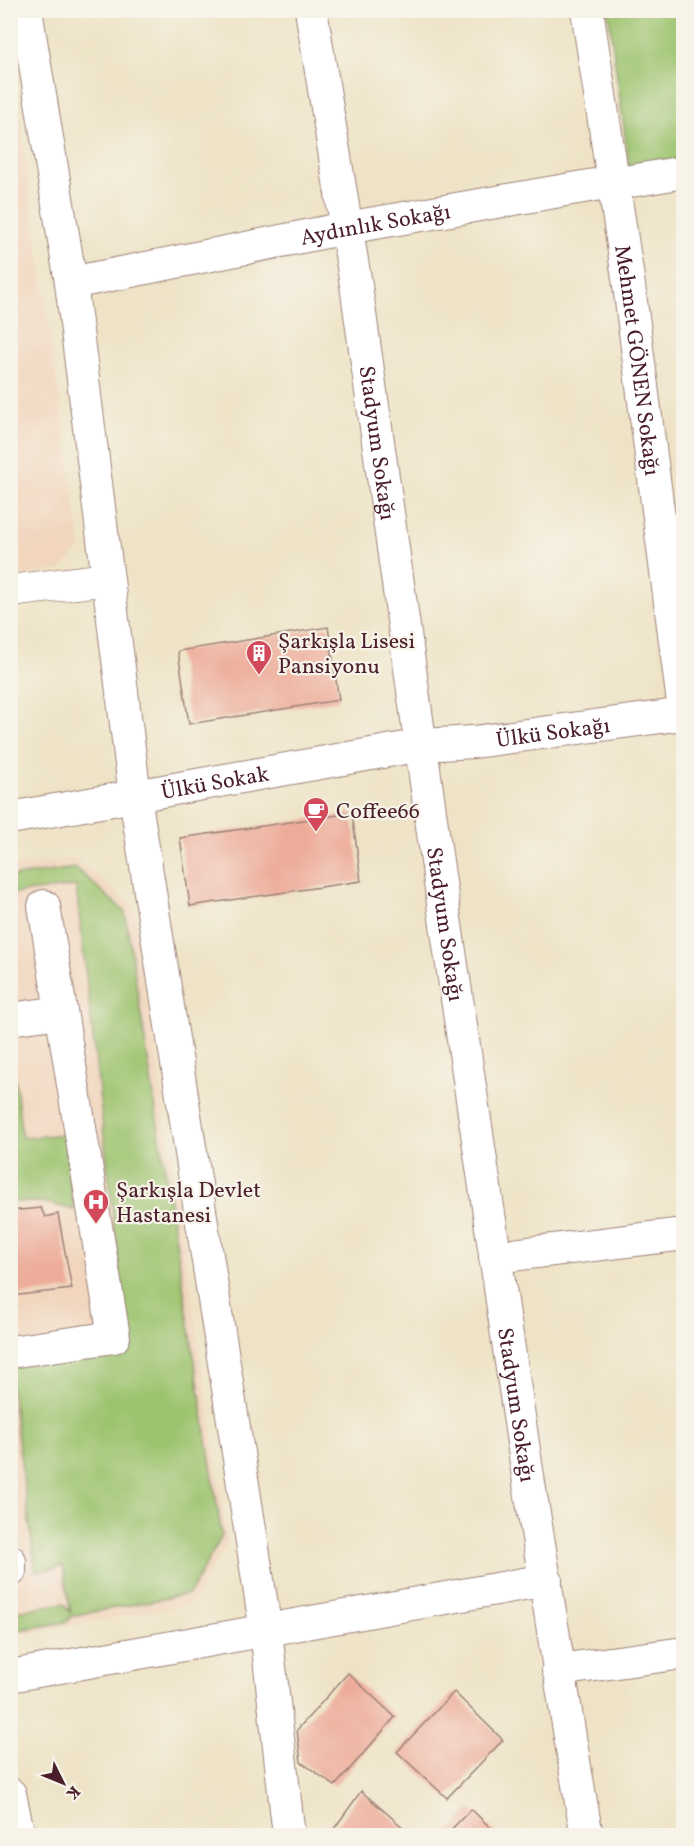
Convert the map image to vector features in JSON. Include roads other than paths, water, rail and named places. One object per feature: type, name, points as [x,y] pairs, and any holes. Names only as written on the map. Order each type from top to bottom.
[{"type":"street","points":[[27,10],[71,282],[135,796],[266,1630],[289,1836]]},
{"type":"street","name":"Stadyum Sokağı","points":[[311,10],[356,285],[530,1490],[587,1836]]},
{"type":"street","name":"Mehmet GÖNEN Sokağı","points":[[587,10],[628,278],[684,713]]},
{"type":"street","name":"Aydınlık Sokağı","points":[[71,282],[346,228],[612,182],[684,172]]},
{"type":"street","points":[[10,591],[108,579]]},
{"type":"street","name":"Ülkü Sokağı","points":[[422,746],[474,742],[684,713]]},
{"type":"street","name":"Ülkü Sokak","points":[[10,819],[422,746]]},
{"type":"street","points":[[10,1352],[114,1337],[44,906]]},
{"type":"street","points":[[10,1019],[61,1012]]},
{"type":"street","points":[[495,1257],[684,1234]]},
{"type":"street","points":[[10,1561],[10,1571]]},
{"type":"street","points":[[10,1676],[546,1580]]},
{"type":"street","points":[[558,1670],[684,1653]]},
{"type":"street","points":[[10,1794],[19,1836]]},
{"type":"place","name":"Şarkışla Lisesi Pansiyonu","points":[[259,676]]},
{"type":"place","name":"Coffee66","points":[[316,833]]},
{"type":"place","name":"Şarkışla Devlet Hastanesi","points":[[96,1225]]}]
